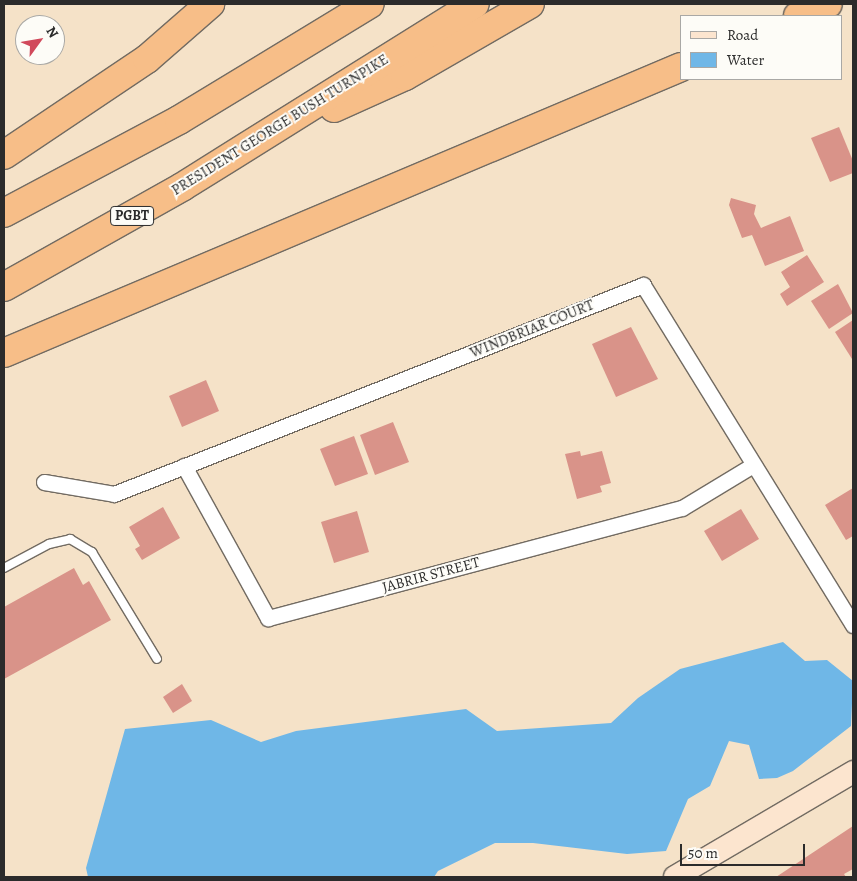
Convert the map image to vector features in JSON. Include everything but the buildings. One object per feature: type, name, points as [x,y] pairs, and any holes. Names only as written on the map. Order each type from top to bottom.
[{"type":"highway","points":[[4,155],[147,60],[210,4]]},
{"type":"highway","points":[[4,213],[179,120],[370,4]]},
{"type":"highway","name":"PRESIDENT GEORGE BUSH TURNPIKE","points":[[4,287],[115,226],[257,141],[475,4]]},
{"type":"highway","points":[[257,141],[383,87],[530,4]]},
{"type":"highway","points":[[800,15],[828,4]]},
{"type":"highway","points":[[4,353],[680,67]]},
{"type":"street","name":"WINDBRIAR COURT","points":[[44,482],[114,494],[643,285],[853,624]]},
{"type":"street","name":"JABRIR STREET","points":[[184,466],[268,618],[682,508],[753,465]]},
{"type":"street","points":[[675,877],[853,772]]},
{"type":"lane","points":[[4,568],[49,544],[70,540],[92,552],[157,660]]},
{"type":"water","points":[[783,642],[805,661],[827,660],[853,681],[851,726],[793,771],[777,778],[759,779],[749,745],[729,741],[710,786],[688,799],[666,851],[627,854],[533,843],[495,843],[438,871],[434,877],[88,877],[86,868],[125,729],[211,720],[261,742],[296,731],[466,709],[497,731],[611,723],[638,698],[680,669]]}]
